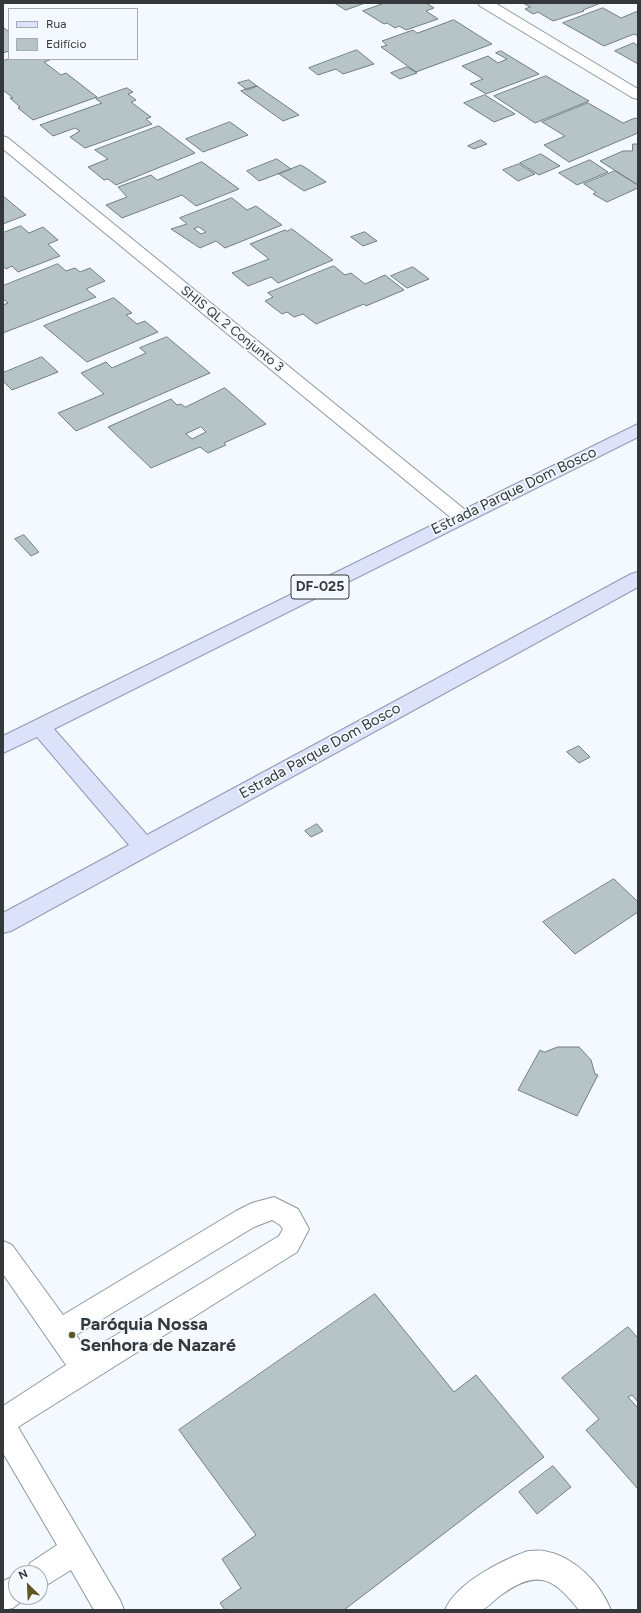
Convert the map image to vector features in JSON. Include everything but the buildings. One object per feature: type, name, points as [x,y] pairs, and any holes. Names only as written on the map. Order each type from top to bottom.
[{"type":"main road","name":"Estrada Parque Dom Bosco","points":[[3,745],[638,430]]},
{"type":"main road","name":"Estrada Parque Dom Bosco","points":[[3,924],[638,579]]},
{"type":"main road","points":[[40,726],[144,847]]},
{"type":"street","points":[[485,3],[638,95]]},
{"type":"street","name":"SHIS QL 2 Conjunto 3","points":[[3,141],[462,517]]},
{"type":"lane","points":[[3,1421],[84,1369],[288,1244],[296,1229],[289,1217],[274,1208],[250,1216],[59,1331]]},
{"type":"lane","points":[[3,1254],[59,1331],[84,1369]]},
{"type":"lane","points":[[3,1427],[110,1610]]},
{"type":"lane","points":[[48,1568],[75,1550]]},
{"type":"lane","points":[[459,1610],[508,1572],[535,1564],[555,1568],[573,1580],[597,1610]]},
{"type":"place","name":"Paróquia Nossa Senhora de Nazaré","points":[[72,1335]]}]
